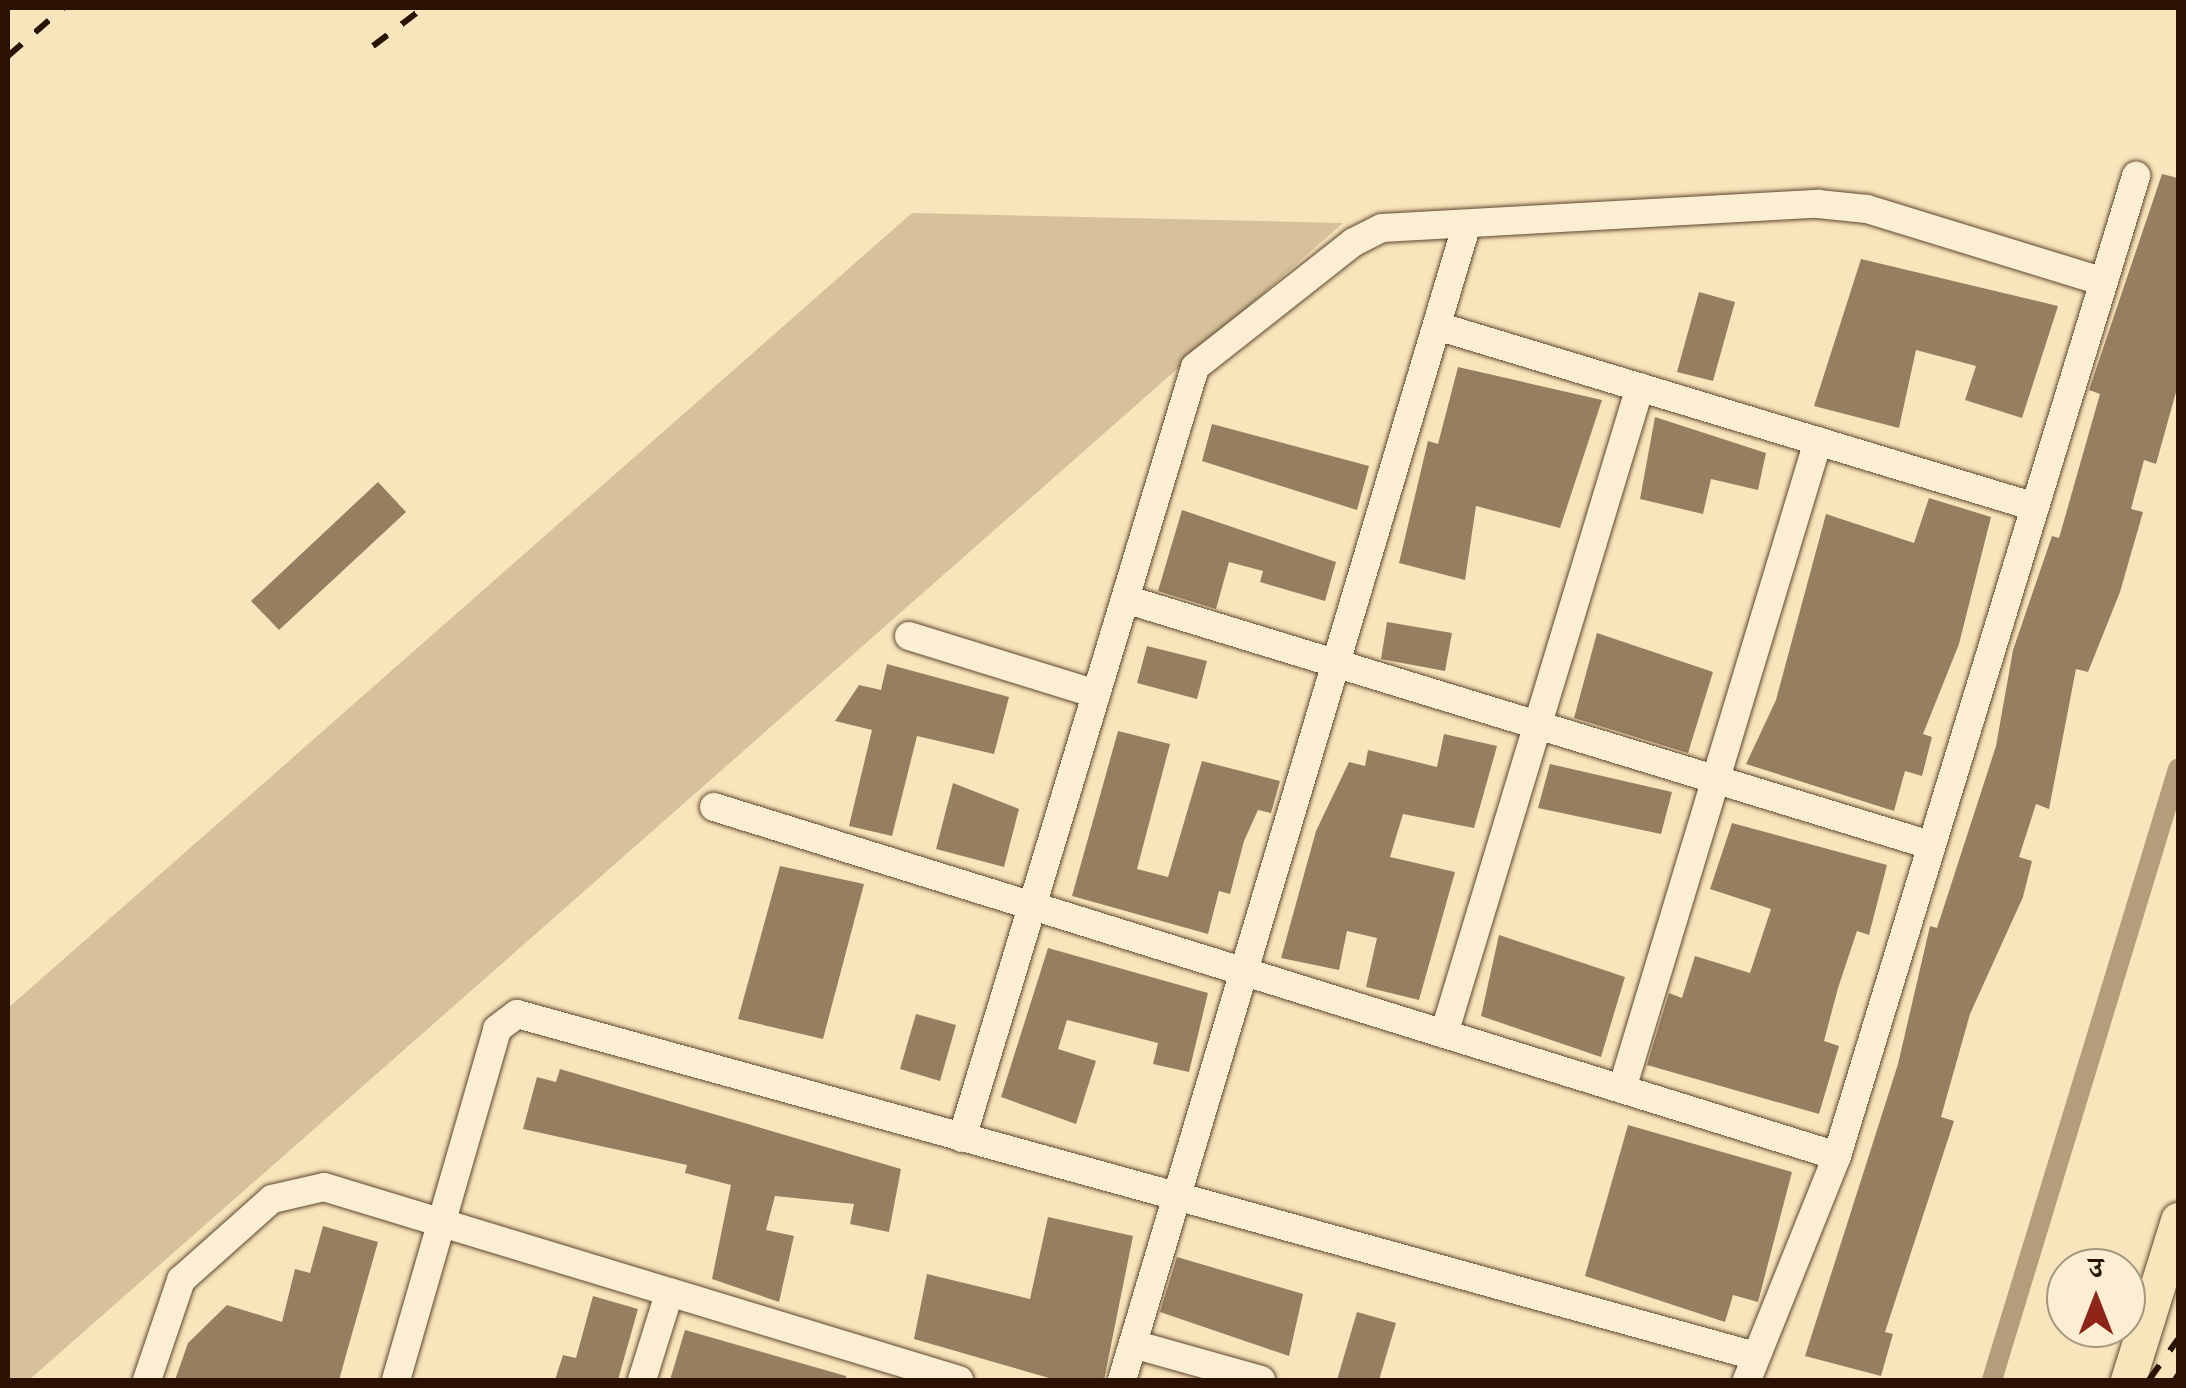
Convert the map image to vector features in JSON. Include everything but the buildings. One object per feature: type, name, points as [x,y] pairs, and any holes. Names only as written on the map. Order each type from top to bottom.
[{"type":"main road","points":[[2128,1380],[2178,1220]]},
{"type":"street","points":[[396,1380],[497,1029],[517,1014],[962,1138],[1751,1368],[1837,1156],[2100,281],[2136,176]]},
{"type":"street","points":[[962,1138],[1195,367],[1367,234],[1818,204],[1867,209],[2100,281]]},
{"type":"street","points":[[1122,1380],[1465,230]]},
{"type":"street","points":[[1437,326],[2032,506]]},
{"type":"street","points":[[1444,1034],[1640,387]]},
{"type":"street","points":[[1622,1089],[1818,442]]},
{"type":"street","points":[[1124,600],[1930,845]]},
{"type":"street","points":[[909,636],[1096,694]]},
{"type":"street","points":[[714,806],[1837,1156]]},
{"type":"street","points":[[147,1380],[181,1280],[272,1199],[324,1187],[670,1294],[899,1372],[959,1380]]},
{"type":"street","points":[[642,1380],[670,1294]]},
{"type":"street","points":[[1133,1344],[1260,1380]]},
{"type":"shaded area","points":[[912,213],[1343,223],[29,1380],[8,1380],[8,1008]]},
{"type":"waterway","points":[[1992,1380],[2178,769]]},
{"type":"railway","points":[[8,56],[63,8]]},
{"type":"railway","points":[[373,46],[423,8]]},
{"type":"railway","points":[[2149,1380],[2178,1339]]},
{"type":"railway","points":[[2175,1380],[2178,1375]]}]
